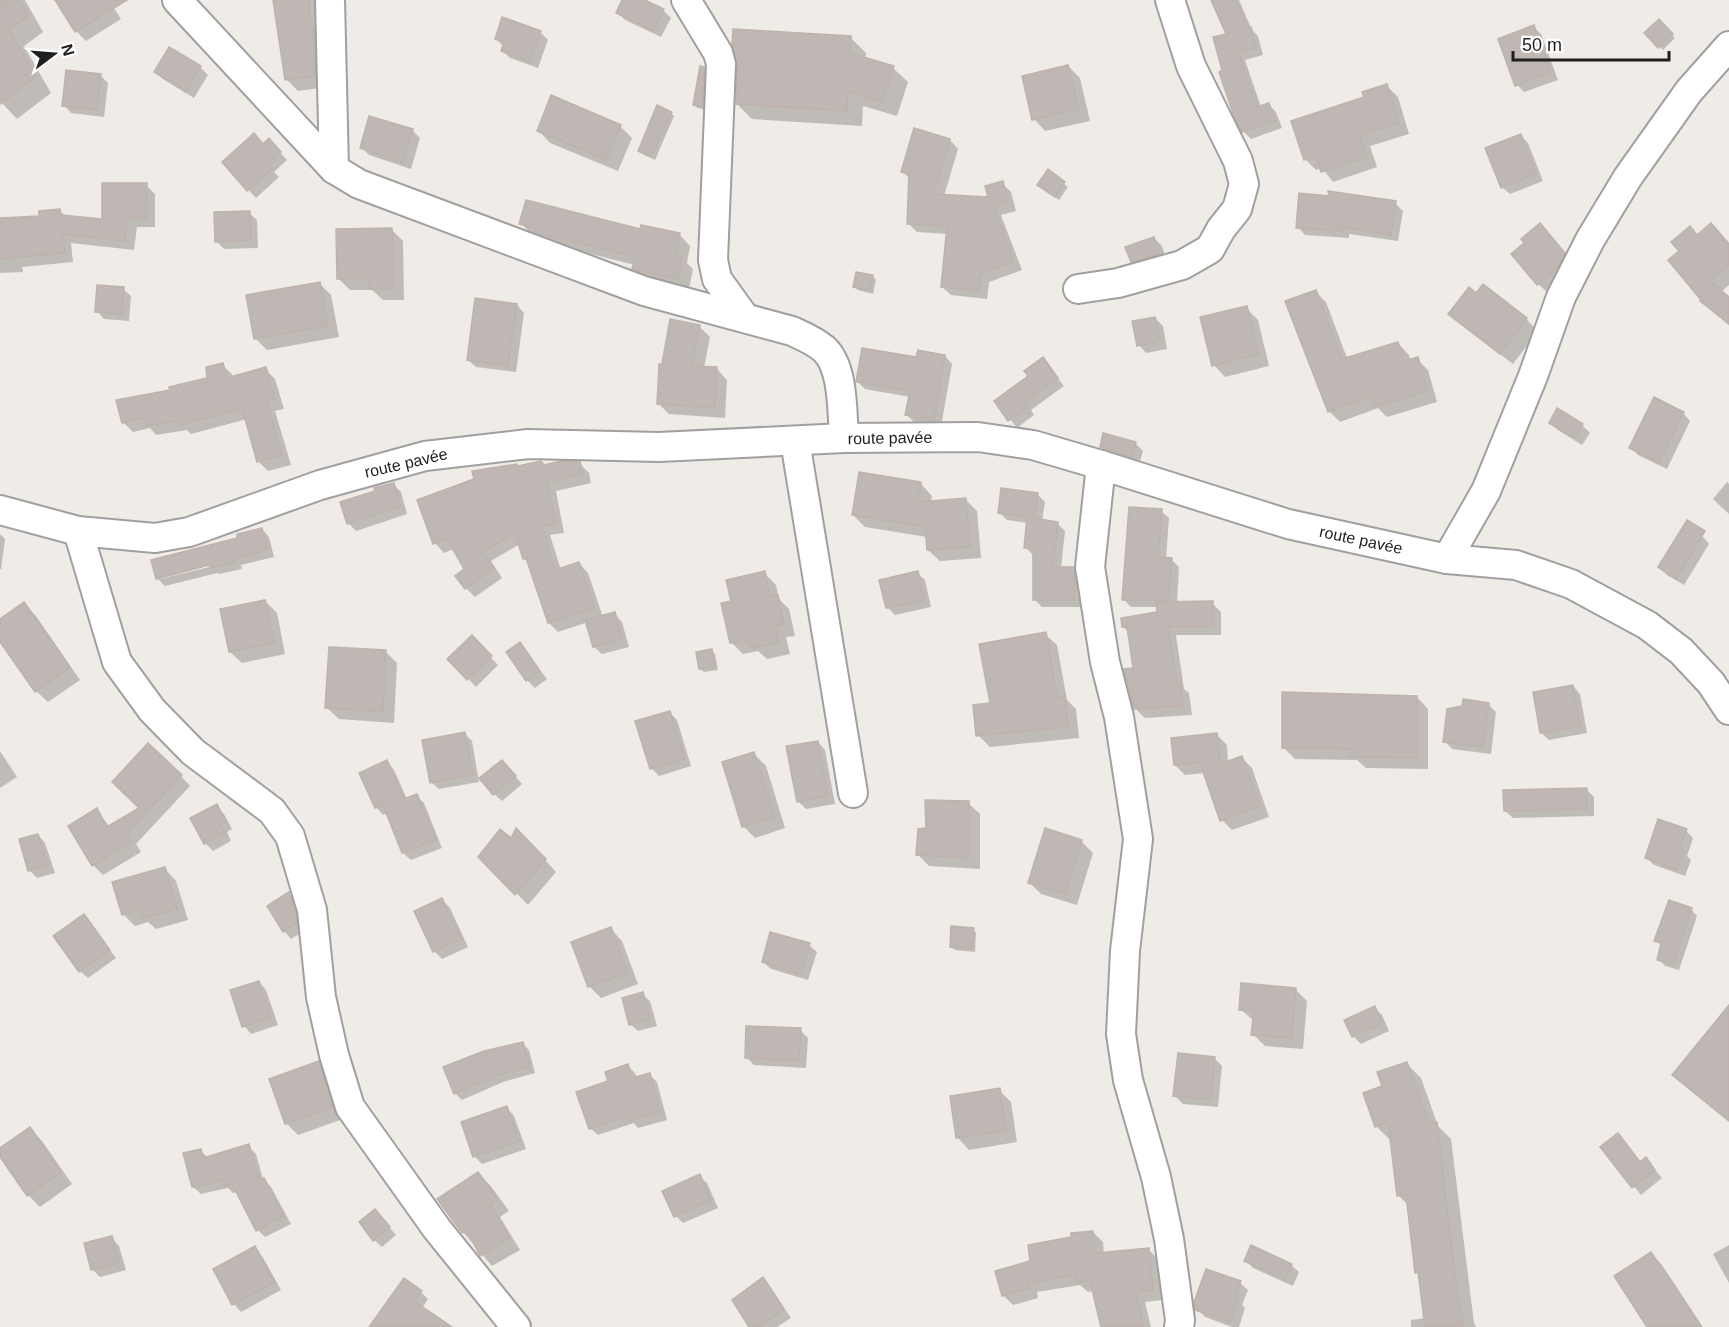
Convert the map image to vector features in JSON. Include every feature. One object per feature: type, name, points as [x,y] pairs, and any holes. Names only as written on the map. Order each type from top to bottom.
[{"type":"street","points":[[177,0],[334,169],[359,184],[644,291],[792,331],[810,339],[826,350],[839,375],[844,438]]},
{"type":"street","points":[[330,0],[334,169]]},
{"type":"street","points":[[686,0],[718,53],[721,64],[713,260],[717,279],[745,318]]},
{"type":"street","points":[[1078,289],[1118,283],[1182,265],[1210,249],[1221,229],[1237,209],[1244,183],[1238,162],[1191,66],[1172,1]]},
{"type":"street","points":[[1447,559],[1486,491],[1533,376],[1561,297],[1590,240],[1628,177],[1689,91],[1727,52]]},
{"type":"street","name":"route pavée","points":[[0,510],[78,531],[155,538],[189,532],[320,485],[425,456],[528,444],[659,447],[844,438],[978,437],[1032,445],[1288,524],[1447,559],[1516,566],[1571,584],[1647,625],[1681,651],[1711,683],[1729,710]]},
{"type":"street","points":[[795,441],[853,793]]},
{"type":"street","points":[[1101,465],[1090,567],[1105,662],[1119,717],[1138,840],[1125,951],[1121,1034],[1128,1080],[1156,1177],[1169,1239],[1179,1327]]},
{"type":"street","points":[[78,531],[117,662],[152,710],[193,752],[272,811],[290,836],[312,910],[321,997],[334,1055],[350,1107],[437,1229],[516,1327]]},
{"type":"building","points":[[0,0],[19,0],[29,16],[9,29],[36,77],[0,104]]},
{"type":"building","points":[[55,0],[127,0],[75,32]]},
{"type":"building","points":[[273,0],[309,0],[311,28],[314,27],[315,76],[285,80]]},
{"type":"building","points":[[622,0],[645,0],[664,9],[654,31],[616,13]]},
{"type":"building","points":[[1211,0],[1236,0],[1248,28],[1251,27],[1256,48],[1239,53],[1257,107],[1269,103],[1275,121],[1242,132],[1219,72],[1222,70],[1213,37],[1226,34]]},
{"type":"building","points":[[502,17],[541,31],[530,62],[501,51],[504,42],[495,39]]},
{"type":"building","points":[[1659,19],[1673,34],[1658,48],[1644,33]]},
{"type":"building","points":[[1534,25],[1551,72],[1515,86],[1498,39]]},
{"type":"building","points":[[733,29],[851,36],[850,53],[894,66],[882,102],[848,92],[847,111],[736,104],[737,65],[732,45]]},
{"type":"building","points":[[169,47],[201,66],[186,92],[154,72]]},
{"type":"building","points":[[1068,65],[1079,109],[1032,120],[1022,76]]},
{"type":"building","points":[[700,66],[704,67],[703,108],[693,105]]},
{"type":"building","points":[[66,70],[101,74],[97,110],[62,106]]},
{"type":"building","points":[[1387,84],[1399,123],[1360,135],[1367,157],[1321,172],[1316,156],[1304,160],[1291,121],[1364,97],[1362,92]]},
{"type":"building","points":[[551,95],[621,125],[606,160],[537,131]]},
{"type":"building","points":[[657,105],[672,112],[651,157],[638,151]]},
{"type":"building","points":[[369,116],[413,129],[403,163],[360,148]]},
{"type":"building","points":[[914,128],[950,139],[934,194],[988,197],[985,186],[1003,181],[1008,202],[994,206],[1014,261],[981,274],[979,291],[941,287],[947,226],[907,224],[909,174],[901,172]]},
{"type":"building","points":[[254,133],[263,144],[269,138],[281,152],[268,163],[273,168],[247,191],[222,162]]},
{"type":"building","points":[[1521,134],[1536,174],[1501,188],[1485,148]]},
{"type":"building","points":[[1048,169],[1065,182],[1055,197],[1037,185]]},
{"type":"building","points":[[102,183],[147,183],[146,218],[128,218],[125,241],[63,234],[65,253],[0,259],[0,218],[39,216],[39,211],[60,209],[61,215],[102,219]]},
{"type":"building","points":[[1328,191],[1396,201],[1391,235],[1342,227],[1342,231],[1296,228],[1299,193],[1329,196]]},
{"type":"building","points":[[526,200],[640,229],[641,225],[680,233],[676,255],[682,256],[678,279],[632,269],[635,257],[534,232],[535,228],[519,224]]},
{"type":"building","points":[[250,211],[251,240],[215,242],[214,212]]},
{"type":"building","points":[[1540,223],[1565,253],[1557,268],[1537,285],[1511,254],[1524,243],[1521,239]]},
{"type":"building","points":[[1711,223],[1729,244],[1729,265],[1710,281],[1729,297],[1729,324],[1700,301],[1668,260],[1679,251],[1671,242],[1690,226],[1697,235]]},
{"type":"building","points":[[392,228],[393,289],[369,289],[369,279],[337,279],[336,229]]},
{"type":"building","points":[[1154,237],[1160,254],[1131,262],[1125,247]]},
{"type":"building","points":[[856,272],[873,275],[870,291],[853,287]]},
{"type":"building","points":[[320,282],[328,326],[254,339],[246,295]]},
{"type":"building","points":[[1483,284],[1527,318],[1500,354],[1448,314],[1469,287],[1476,293]]},
{"type":"building","points":[[97,285],[124,287],[122,314],[95,312]]},
{"type":"building","points":[[1316,290],[1342,359],[1398,342],[1404,361],[1418,357],[1427,391],[1374,407],[1371,396],[1328,412],[1285,301]]},
{"type":"building","points":[[475,298],[517,304],[508,366],[467,360]]},
{"type":"building","points":[[1247,306],[1258,354],[1212,366],[1200,317]]},
{"type":"building","points":[[1155,317],[1160,341],[1137,346],[1132,321]]},
{"type":"building","points":[[670,319],[700,325],[692,366],[717,367],[715,408],[657,404],[659,364],[662,364]]},
{"type":"building","points":[[862,348],[916,357],[918,350],[945,355],[934,421],[905,415],[910,391],[856,382]]},
{"type":"building","points":[[1043,357],[1058,378],[1024,402],[1028,407],[1008,421],[994,401],[1028,376],[1024,371]]},
{"type":"building","points":[[223,363],[227,378],[266,367],[275,399],[267,402],[282,455],[257,462],[242,408],[180,425],[178,421],[145,426],[144,418],[122,423],[116,400],[170,390],[169,387],[207,378],[206,367]]},
{"type":"building","points":[[1654,397],[1684,412],[1659,463],[1629,448]]},
{"type":"building","points":[[1557,408],[1583,424],[1574,438],[1549,423]]},
{"type":"building","points":[[1103,433],[1136,442],[1132,457],[1100,447]]},
{"type":"building","points":[[541,461],[544,465],[561,461],[580,462],[583,474],[547,482],[556,524],[542,526],[555,570],[579,562],[595,608],[548,623],[515,533],[483,552],[494,568],[465,589],[455,576],[464,569],[447,539],[433,544],[417,500],[474,479],[472,471]]},
{"type":"building","points":[[859,472],[921,482],[918,502],[966,498],[970,547],[927,550],[925,527],[852,515]]},
{"type":"building","points":[[394,483],[401,506],[347,524],[340,502],[375,491],[374,488]]},
{"type":"building","points":[[1001,488],[1038,493],[1034,518],[1058,522],[1053,567],[1074,567],[1075,600],[1033,600],[1033,548],[1024,548],[1027,517],[998,513]]},
{"type":"building","points":[[1129,507],[1162,509],[1158,557],[1172,558],[1169,600],[1122,600]]},
{"type":"building","points":[[1687,520],[1705,531],[1676,579],[1658,567]]},
{"type":"building","points":[[262,528],[267,550],[234,558],[235,562],[210,568],[209,565],[156,579],[151,560],[237,538],[237,534]]},
{"type":"building","points":[[765,571],[770,597],[778,595],[784,624],[775,626],[779,643],[753,648],[745,640],[730,643],[721,603],[731,601],[726,580]]},
{"type":"building","points":[[918,571],[924,600],[886,608],[879,580]]},
{"type":"building","points":[[265,600],[274,643],[229,652],[220,609]]},
{"type":"building","points":[[1213,601],[1213,626],[1168,627],[1177,683],[1181,683],[1183,706],[1134,709],[1124,669],[1133,668],[1127,627],[1122,627],[1121,618],[1157,612],[1156,602]]},
{"type":"building","points":[[24,602],[70,667],[35,692],[0,642],[0,619]]},
{"type":"building","points":[[615,612],[622,639],[593,647],[585,620]]},
{"type":"building","points":[[1046,632],[1057,697],[1065,696],[1068,727],[976,736],[973,705],[990,703],[979,644]]},
{"type":"building","points":[[472,635],[492,656],[467,680],[447,659]]},
{"type":"building","points":[[520,642],[540,671],[526,681],[506,652]]},
{"type":"building","points":[[329,647],[386,650],[383,712],[325,708]]},
{"type":"building","points":[[712,649],[715,667],[699,669],[696,652]]},
{"type":"building","points":[[1573,685],[1580,726],[1540,733],[1533,692]]},
{"type":"building","points":[[1282,692],[1417,696],[1417,758],[1352,757],[1352,749],[1282,748]]},
{"type":"building","points":[[1463,699],[1489,703],[1483,747],[1443,742],[1447,709],[1462,706]]},
{"type":"building","points":[[670,711],[685,759],[650,769],[635,721]]},
{"type":"building","points":[[465,732],[473,775],[430,783],[422,740]]},
{"type":"building","points":[[1217,733],[1220,764],[1242,756],[1260,806],[1220,821],[1200,763],[1174,765],[1171,738]]},
{"type":"building","points":[[818,741],[828,796],[797,802],[786,746]]},
{"type":"building","points":[[148,743],[182,775],[127,833],[132,842],[92,866],[68,826],[97,808],[107,827],[139,808],[112,782]]},
{"type":"building","points":[[754,752],[775,817],[742,827],[722,762]]},
{"type":"building","points":[[387,760],[404,799],[417,794],[436,840],[402,853],[383,805],[375,808],[359,773]]},
{"type":"building","points":[[502,760],[516,776],[493,795],[479,778]]},
{"type":"building","points":[[1587,788],[1587,809],[1504,811],[1503,790]]},
{"type":"building","points":[[925,800],[969,801],[969,858],[916,855],[918,829],[926,828]]},
{"type":"building","points":[[217,804],[226,822],[220,824],[225,833],[204,844],[190,818]]},
{"type":"building","points":[[1658,819],[1687,829],[1680,847],[1684,851],[1677,870],[1645,858]]},
{"type":"building","points":[[516,828],[546,859],[515,895],[478,857],[500,829],[511,838]]},
{"type":"building","points":[[1045,828],[1082,840],[1065,894],[1028,883]]},
{"type":"building","points":[[38,834],[48,865],[28,871],[19,839]]},
{"type":"building","points":[[165,867],[177,909],[143,918],[140,909],[122,915],[112,882]]},
{"type":"building","points":[[289,892],[297,923],[283,932],[267,906]]},
{"type":"building","points":[[442,898],[462,939],[433,952],[414,911]]},
{"type":"building","points":[[1669,900],[1692,908],[1673,964],[1657,960],[1661,943],[1654,941]]},
{"type":"building","points":[[84,914],[110,950],[79,972],[53,936]]},
{"type":"building","points":[[951,926],[974,928],[972,949],[950,947]]},
{"type":"building","points":[[611,927],[628,973],[588,987],[571,942]]},
{"type":"building","points":[[770,932],[810,943],[801,974],[762,962]]},
{"type":"building","points":[[259,981],[271,1018],[242,1027],[230,990]]},
{"type":"building","points":[[1241,983],[1296,988],[1292,1038],[1251,1035],[1254,1011],[1239,1010]]},
{"type":"building","points":[[643,992],[650,1019],[629,1025],[622,998]]},
{"type":"building","points":[[1729,1005],[1729,1121],[1672,1075]]},
{"type":"building","points":[[1375,1006],[1382,1023],[1352,1037],[1344,1020]]},
{"type":"building","points":[[746,1026],[801,1028],[799,1061],[745,1058]]},
{"type":"building","points":[[523,1042],[530,1066],[496,1076],[454,1094],[443,1067],[484,1051]]},
{"type":"building","points":[[1178,1053],[1215,1057],[1211,1100],[1173,1096]]},
{"type":"building","points":[[319,1061],[333,1107],[285,1124],[269,1079]]},
{"type":"building","points":[[1407,1062],[1429,1123],[1437,1122],[1459,1309],[1461,1308],[1464,1327],[1425,1327],[1418,1272],[1415,1273],[1406,1195],[1397,1196],[1388,1122],[1375,1127],[1363,1093],[1382,1086],[1377,1072]]},
{"type":"building","points":[[628,1064],[632,1078],[650,1073],[660,1112],[629,1121],[627,1116],[589,1129],[576,1092],[608,1081],[605,1072]]},
{"type":"building","points":[[1000,1088],[1006,1131],[956,1138],[950,1096]]},
{"type":"building","points":[[507,1106],[519,1141],[473,1157],[461,1122]]},
{"type":"building","points":[[30,1127],[61,1172],[27,1196],[0,1157],[0,1148]]},
{"type":"building","points":[[1618,1133],[1640,1162],[1646,1157],[1655,1170],[1632,1188],[1600,1147]]},
{"type":"building","points":[[249,1144],[259,1180],[264,1178],[284,1216],[256,1231],[232,1184],[224,1186],[222,1180],[192,1187],[183,1153],[201,1149],[203,1158]]},
{"type":"building","points":[[478,1172],[498,1199],[490,1204],[510,1238],[480,1256],[467,1230],[462,1233],[437,1199]]},
{"type":"building","points":[[700,1174],[711,1200],[674,1217],[662,1191]]},
{"type":"building","points":[[375,1209],[390,1227],[373,1241],[359,1222]]},
{"type":"building","points":[[1093,1231],[1096,1253],[1149,1248],[1153,1290],[1136,1292],[1144,1327],[1101,1327],[1090,1281],[1076,1283],[1075,1275],[1028,1283],[1030,1288],[1002,1296],[995,1271],[1030,1261],[1028,1245],[1071,1237],[1071,1233]]},
{"type":"building","points":[[112,1236],[119,1263],[91,1270],[84,1243]]},
{"type":"building","points":[[1251,1245],[1292,1264],[1285,1279],[1244,1261]]},
{"type":"building","points":[[255,1246],[275,1282],[232,1305],[213,1269]]},
{"type":"building","points":[[1651,1252],[1701,1327],[1647,1327],[1614,1276]]},
{"type":"building","points":[[1206,1269],[1241,1281],[1230,1322],[1195,1310],[1194,1302]]},
{"type":"building","points":[[763,1277],[784,1309],[759,1327],[749,1327],[732,1300]]},
{"type":"building","points":[[404,1278],[422,1291],[414,1301],[452,1327],[369,1327]]}]
